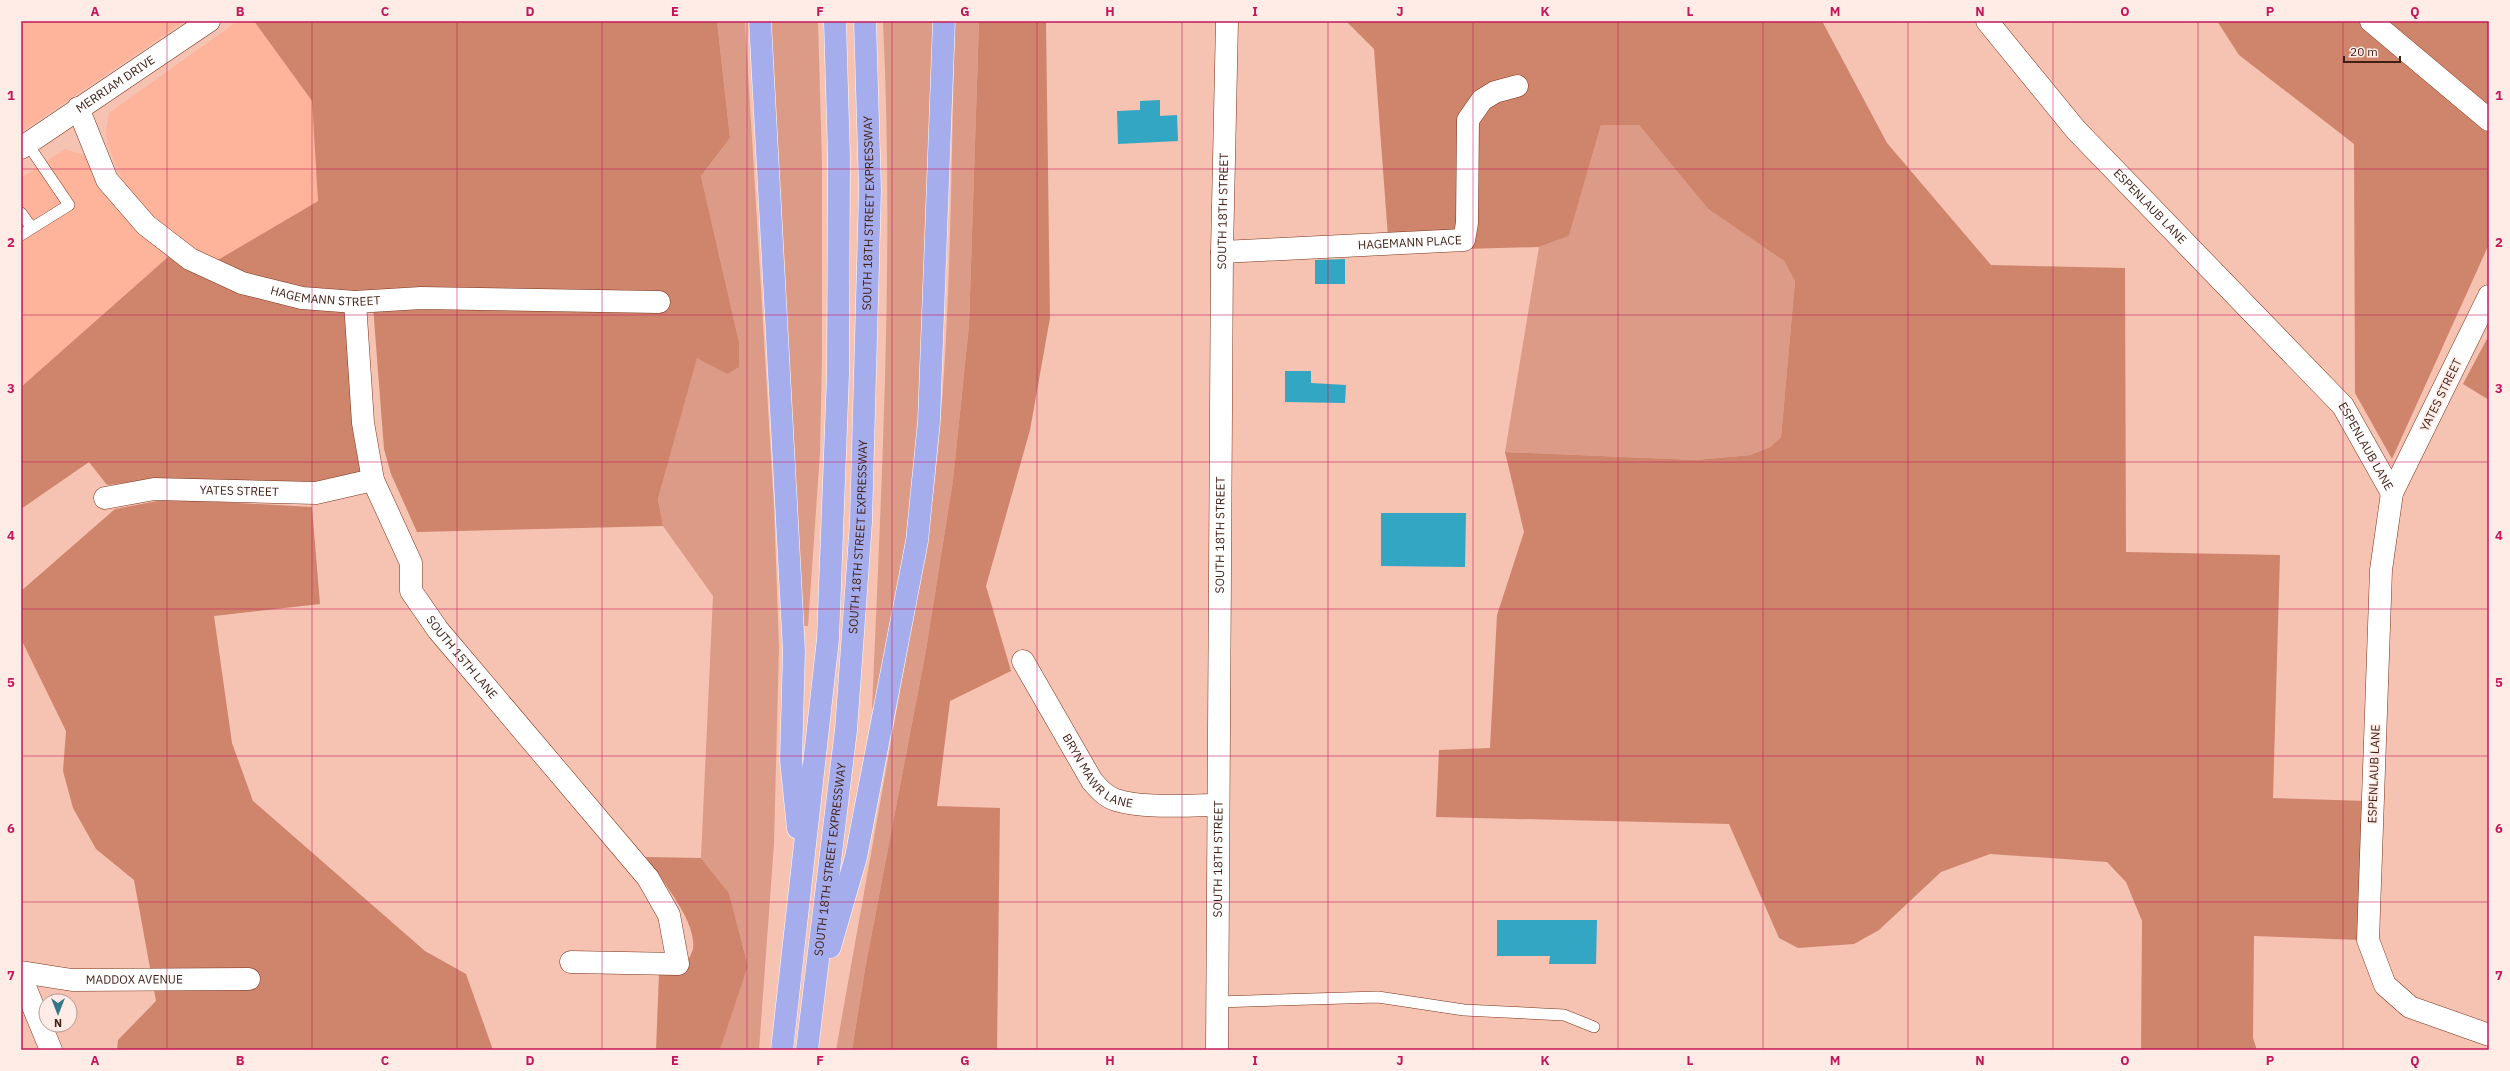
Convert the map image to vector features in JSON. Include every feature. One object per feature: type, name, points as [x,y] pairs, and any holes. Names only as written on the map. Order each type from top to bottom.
[{"type":"highway","points":[[760,21],[794,651],[791,760],[802,874]]},
{"type":"highway","name":"SOUTH 18TH STREET EXPRESSWAY","points":[[782,1050],[828,638],[838,374],[839,157],[835,21]]},
{"type":"highway","name":"SOUTH 18TH STREET EXPRESSWAY","points":[[807,1050],[846,730],[861,522],[870,190],[865,21]]},
{"type":"highway","points":[[812,1009],[856,857],[917,541],[929,421],[944,21]]},
{"type":"street","name":"MERRIAM DRIVE","points":[[24,146],[78,108],[209,21]]},
{"type":"street","name":"SOUTH 18TH STREET","points":[[1217,1050],[1222,252],[1227,21]]},
{"type":"street","name":"ESPENLAUB LANE","points":[[1987,21],[2076,130],[2343,406],[2392,493],[2381,570],[2368,940],[2385,985],[2410,1007],[2489,1035]]},
{"type":"street","points":[[2371,21],[2489,120]]},
{"type":"street","name":"HAGEMANN PLACE","points":[[1222,252],[1464,240],[1467,223],[1468,120],[1482,100],[1495,92],[1517,86]]},
{"type":"street","name":"HAGEMANN STREET","points":[[78,108],[107,180],[146,225],[190,259],[242,283],[302,298],[356,302],[421,298],[659,302]]},
{"type":"street","name":"YATES STREET","points":[[2392,493],[2489,296]]},
{"type":"street","name":"SOUTH 15TH LANE","points":[[356,302],[363,423],[373,480],[411,563],[411,591],[438,630],[648,878],[669,915],[678,964],[571,962]]},
{"type":"street","name":"YATES STREET","points":[[105,498],[154,489],[316,493],[373,480]]},
{"type":"street","name":"BRYN MAWR LANE","points":[[1022,662],[1092,781],[1101,792],[1114,800],[1134,804],[1218,805]]},
{"type":"street","name":"MADDOX AVENUE","points":[[21,972],[72,980],[248,979]]},
{"type":"street","points":[[21,977],[51,1050]]},
{"type":"lane","points":[[21,235],[68,205],[24,146]]},
{"type":"lane","points":[[21,213],[32,228]]},
{"type":"lane","points":[[1217,1002],[1378,997],[1464,1010],[1564,1015],[1594,1027]]},
{"type":"shaded area","points":[[21,21],[185,21],[21,132]]},
{"type":"shaded area","points":[[238,21],[254,21],[312,101],[318,201],[216,261],[165,230],[139,206],[122,181],[108,146],[106,130],[109,113]]},
{"type":"shaded area","points":[[254,21],[717,21],[730,138],[701,176],[739,342],[739,367],[727,374],[697,358],[658,499],[663,526],[417,532],[391,474],[384,449],[372,293],[308,291],[243,275],[216,261],[318,201],[312,101]]},
{"type":"shaded area","points":[[717,21],[745,21],[774,507],[779,647],[774,843],[759,1050],[720,1050],[748,966],[729,893],[701,858],[713,596],[663,526],[658,499],[697,357],[727,374],[739,342],[701,176],[730,138]]},
{"type":"shaded area","points":[[767,21],[818,21],[822,164],[822,357],[820,452],[808,626],[800,626]]},
{"type":"shaded area","points":[[883,21],[935,21],[925,357],[912,516],[879,707],[872,708],[883,450],[887,279],[886,107]]},
{"type":"shaded area","points":[[955,21],[979,21],[969,325],[953,480],[926,650],[865,969],[852,1050],[836,1050],[928,534],[936,470],[942,406],[949,278]]},
{"type":"shaded area","points":[[979,21],[1046,21],[1050,318],[1030,430],[986,586],[1011,671],[950,701],[937,806],[1000,808],[997,1050],[852,1050],[865,969],[926,650],[953,480],[969,325]]},
{"type":"shaded area","points":[[1346,21],[1822,21],[1887,143],[1991,265],[2125,268],[2126,552],[2280,555],[2273,798],[2367,801],[2360,940],[2254,936],[2253,1038],[2257,1050],[2141,1050],[2142,921],[2126,882],[2107,862],[1990,854],[1941,872],[1879,930],[1854,944],[1798,948],[1779,938],[1729,824],[1436,817],[1439,750],[1490,748],[1497,615],[1524,532],[1505,452],[1696,460],[1750,455],[1770,447],[1781,437],[1795,281],[1784,261],[1708,209],[1639,125],[1601,125],[1569,236],[1539,247],[1392,251],[1388,237],[1374,49]]},
{"type":"shaded area","points":[[2217,21],[2489,21],[2489,244],[2392,459],[2355,393],[2354,144],[2239,55]]},
{"type":"shaded area","points":[[1601,125],[1639,125],[1708,209],[1784,261],[1795,281],[1781,437],[1770,447],[1750,455],[1696,460],[1505,452],[1539,247],[1569,236]]},
{"type":"shaded area","points":[[65,149],[87,156],[139,233],[168,257],[21,387],[21,178]]},
{"type":"shaded area","points":[[168,257],[214,281],[342,311],[351,316],[366,475],[310,484],[142,481],[107,485],[89,462],[21,509],[21,387]]},
{"type":"shaded area","points":[[2489,335],[2489,400],[2463,384]]},
{"type":"shaded area","points":[[168,499],[312,507],[320,604],[214,616],[232,743],[253,801],[425,951],[466,974],[493,1050],[117,1050],[118,1040],[156,1001],[134,880],[96,849],[73,808],[63,771],[66,731],[21,639],[21,591],[115,509]]},
{"type":"shaded area","points":[[646,857],[701,858],[729,893],[748,966],[720,1050],[656,1050],[659,974],[683,968],[693,949],[693,938],[684,914],[677,901]]},
{"type":"building","points":[[1160,100],[1160,116],[1177,115],[1178,141],[1118,144],[1117,111],[1140,110],[1140,101]]},
{"type":"building","points":[[1345,259],[1345,284],[1315,284],[1315,260]]},
{"type":"building","points":[[1285,371],[1311,371],[1311,383],[1346,385],[1345,403],[1285,402]]},
{"type":"building","points":[[1381,513],[1466,513],[1465,567],[1381,566]]},
{"type":"building","points":[[1497,920],[1597,920],[1596,964],[1549,964],[1550,956],[1497,956]]}]
